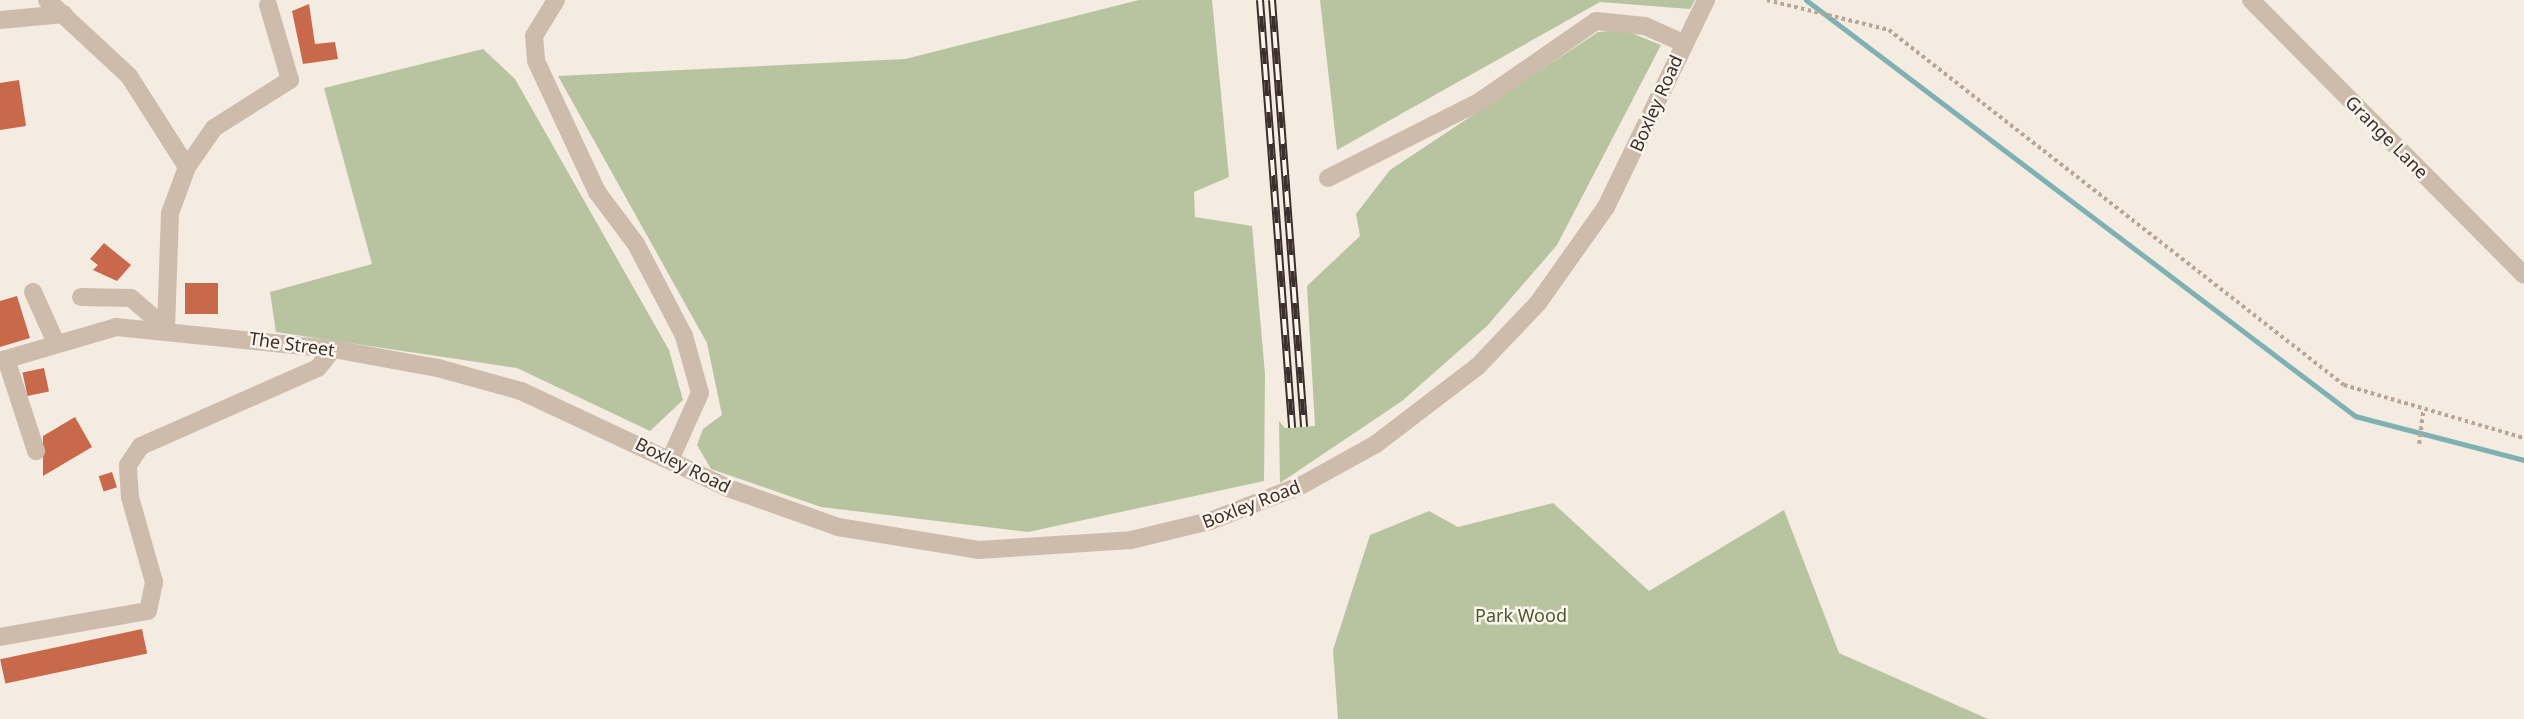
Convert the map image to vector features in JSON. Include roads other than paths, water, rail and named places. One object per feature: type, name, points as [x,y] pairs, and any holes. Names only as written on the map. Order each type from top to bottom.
[{"type":"street","points":[[47,0],[129,76],[187,167]]},
{"type":"street","points":[[556,0],[534,36],[536,61],[591,181],[636,244],[684,336],[700,393],[670,460]]},
{"type":"street","name":"Boxley Road","points":[[581,414],[670,460],[838,527],[978,551],[1131,540],[1253,507],[1376,444],[1427,409],[1512,332],[1606,207],[1706,0]]},
{"type":"street","name":"Grange Lane","points":[[2251,0],[2524,275]]},
{"type":"street","points":[[166,328],[170,213],[187,167],[214,128],[290,80],[268,5]]},
{"type":"street","points":[[0,20],[64,14]]},
{"type":"street","points":[[1328,178],[1479,102],[1596,21],[1645,26],[1684,43]]},
{"type":"street","points":[[33,292],[56,343]]},
{"type":"street","points":[[81,297],[131,298],[166,328]]},
{"type":"street","name":"The Street","points":[[3,360],[116,327],[166,328],[333,349],[486,380],[581,414]]},
{"type":"street","points":[[0,638],[148,611],[154,582],[130,498],[128,465],[141,446],[318,368],[333,349]]},
{"type":"street","points":[[3,360],[36,451]]},
{"type":"waterway","points":[[1806,0],[2355,416],[2524,460]]},
{"type":"railway","points":[[1260,0],[1292,428]]},
{"type":"railway","points":[[1272,0],[1304,427]]},
{"type":"park label","name":"Park Wood","points":[[1521,615]]}]
